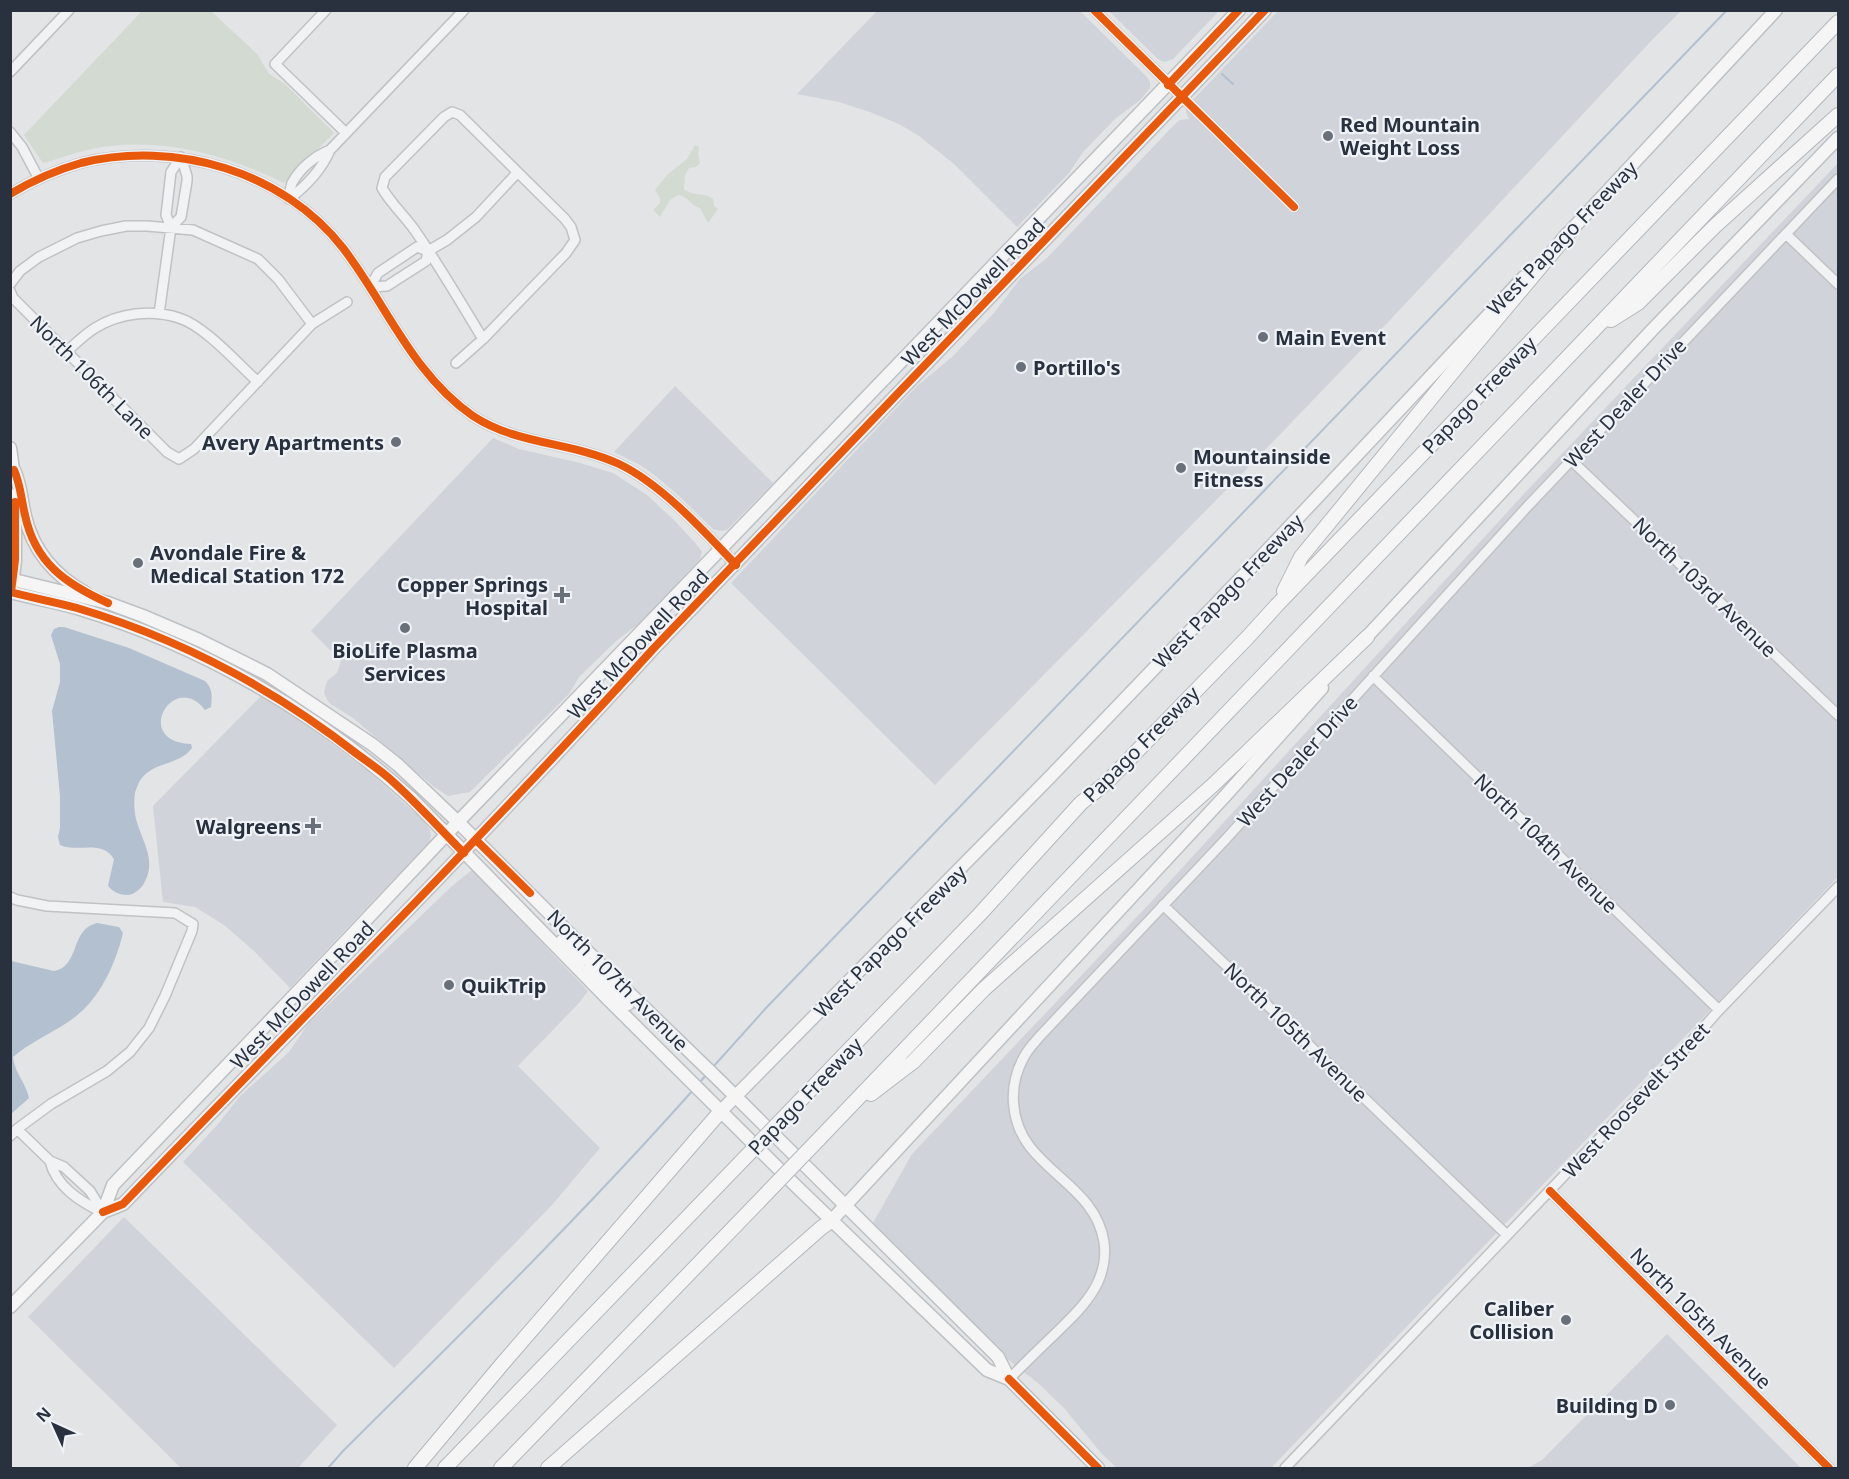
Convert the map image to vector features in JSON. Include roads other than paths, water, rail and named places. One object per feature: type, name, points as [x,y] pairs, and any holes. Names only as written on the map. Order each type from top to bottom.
[{"type":"highway","name":"Papago Freeway","points":[[445,1468],[980,914],[1081,803],[1106,783],[1248,637],[1839,22]]},
{"type":"highway","name":"Papago Freeway","points":[[501,1468],[1839,75]]},
{"type":"highway","points":[[1587,336],[1638,303],[1707,234],[1839,115]]},
{"type":"highway","points":[[1277,605],[1301,557],[1568,234]]},
{"type":"highway","points":[[838,1118],[913,1062],[984,989],[1213,785],[1367,637]]},
{"type":"highway","points":[[415,1468],[721,1112]]},
{"type":"highway","points":[[548,1468],[831,1221]]},
{"type":"main road","name":"West McDowell Road","points":[[103,1212],[113,1185],[446,834],[1239,10]]},
{"type":"main road","points":[[1244,33],[1256,10]]},
{"type":"main road","name":"West McDowell Road","points":[[10,1307],[103,1212],[123,1204],[464,853],[654,648],[736,565],[1265,10]]},
{"type":"main road","name":"West Papago Freeway","points":[[721,1112],[1058,770],[1568,234],[1776,10]]},
{"type":"main road","points":[[831,1221],[1660,321],[1839,138]]},
{"type":"main road","points":[[10,448],[14,470],[16,526],[11,586]]},
{"type":"main road","points":[[14,470],[20,486],[28,527],[38,550],[54,571],[65,580],[108,603]]},
{"type":"main road","name":"North 107th Avenue","points":[[11,586],[108,603],[145,616],[233,656],[303,697],[398,765],[998,1357],[1009,1379],[1098,1468]]},
{"type":"main road","name":"North 107th Avenue","points":[[11,586],[139,630],[178,646],[244,679],[313,721],[387,777],[411,798],[831,1221],[987,1370],[1009,1379]]},
{"type":"main road","points":[[139,630],[145,616]]},
{"type":"main road","points":[[538,927],[555,934],[583,959],[594,958]]},
{"type":"main road","points":[[582,972],[593,973],[653,1026],[662,1026]]},
{"type":"street","points":[[10,72],[69,10]]},
{"type":"street","points":[[326,10],[275,64],[346,133]]},
{"type":"street","points":[[289,198],[302,188],[324,163],[330,150],[464,10]]},
{"type":"street","points":[[1094,10],[1294,207]]},
{"type":"street","points":[[456,363],[483,339],[566,253],[575,240],[571,227],[565,219],[460,115],[452,112],[444,117],[385,177],[382,188],[428,251],[483,339]]},
{"type":"street","points":[[10,132],[22,147],[39,179]]},
{"type":"street","points":[[10,194],[68,167],[100,159],[138,155],[181,157],[211,164],[270,187],[289,198],[333,236],[370,287],[420,365],[462,408],[475,417],[511,434],[583,452],[619,464],[662,494],[736,565]]},
{"type":"street","points":[[159,314],[171,227],[166,215],[171,172],[181,157]]},
{"type":"street","points":[[171,227],[181,217],[187,176],[181,157]]},
{"type":"street","points":[[370,287],[387,286],[426,261],[428,251],[447,240],[476,217],[517,173]]},
{"type":"street","name":"West Dealer Drive","points":[[1009,1379],[1085,1303],[1097,1284],[1105,1257],[1102,1227],[1095,1213],[1030,1146],[1017,1124],[1013,1099],[1016,1074],[1025,1054],[1571,460],[1839,179]]},
{"type":"street","points":[[168,194],[184,196]]},
{"type":"street","points":[[10,284],[20,271],[39,257],[77,238],[126,226],[171,227],[193,230],[258,260],[278,279],[312,324]]},
{"type":"street","points":[[1786,235],[1839,284]]},
{"type":"street","points":[[370,287],[378,273],[417,247],[428,251]]},
{"type":"street","points":[[398,260],[407,273]]},
{"type":"street","name":"North 106th Lane","points":[[10,291],[13,298],[66,352],[167,452],[179,459],[194,449],[258,382]]},
{"type":"street","points":[[66,352],[94,329],[109,321],[124,315],[159,314],[180,318],[194,326],[258,382],[312,324],[347,302]]},
{"type":"street","name":"North 103rd Avenue","points":[[1571,460],[1839,715]]},
{"type":"street","name":"North 104th Avenue","points":[[1373,676],[1719,1010]]},
{"type":"street","name":"West Roosevelt Street","points":[[1285,1468],[1682,1052],[1719,1010],[1839,887]]},
{"type":"street","points":[[10,897],[47,906],[176,913],[193,924],[165,996],[149,1028],[130,1052],[107,1071],[51,1104],[14,1132],[50,1161],[53,1174],[81,1202],[103,1212]]},
{"type":"street","name":"North 105th Avenue","points":[[1163,905],[1507,1235]]},
{"type":"street","name":"North 105th Avenue","points":[[1550,1191],[1829,1468]]},
{"type":"water","points":[[59,627],[129,648],[205,681],[211,690],[211,707],[205,710],[193,700],[181,698],[171,702],[164,711],[161,722],[164,732],[173,740],[191,744],[192,748],[178,759],[148,772],[137,787],[134,798],[135,815],[147,852],[149,868],[143,885],[137,892],[130,894],[119,894],[108,886],[114,859],[109,853],[96,848],[74,848],[60,845],[58,837],[60,796],[52,711],[60,682],[60,664],[51,635],[54,629]]},
{"type":"water","points":[[97,923],[119,927],[123,933],[110,971],[104,983],[79,1014],[13,1057],[29,1098],[11,1114],[11,961],[54,971],[61,968],[71,958],[83,932],[89,926]]},
{"type":"waterway","points":[[713,1067],[767,1007],[1727,10]]},
{"type":"waterway","points":[[1222,74],[1233,84]]},
{"type":"waterway","points":[[699,1083],[707,1074]]},
{"type":"waterway","points":[[328,1468],[565,1228],[694,1089]]},
{"type":"place","name":"Red Mountain Weight Loss","points":[[1328,136]]},
{"type":"place","name":"Main Event","points":[[1263,337]]},
{"type":"place","name":"Portillo's","points":[[1021,367]]},
{"type":"place","name":"Avery Apartments","points":[[396,442]]},
{"type":"place","name":"Mountainside Fitness","points":[[1181,468]]},
{"type":"place","name":"Avondale Fire & Medical Station 172","points":[[138,563]]},
{"type":"place","name":"Copper Springs Hospital","points":[[562,595]]},
{"type":"place","name":"BioLife Plasma Services","points":[[405,628]]},
{"type":"place","name":"Walgreens","points":[[313,826]]},
{"type":"place","name":"QuikTrip","points":[[449,985]]},
{"type":"place","name":"Caliber Collision","points":[[1566,1320]]},
{"type":"place","name":"Building D","points":[[1670,1405]]}]
